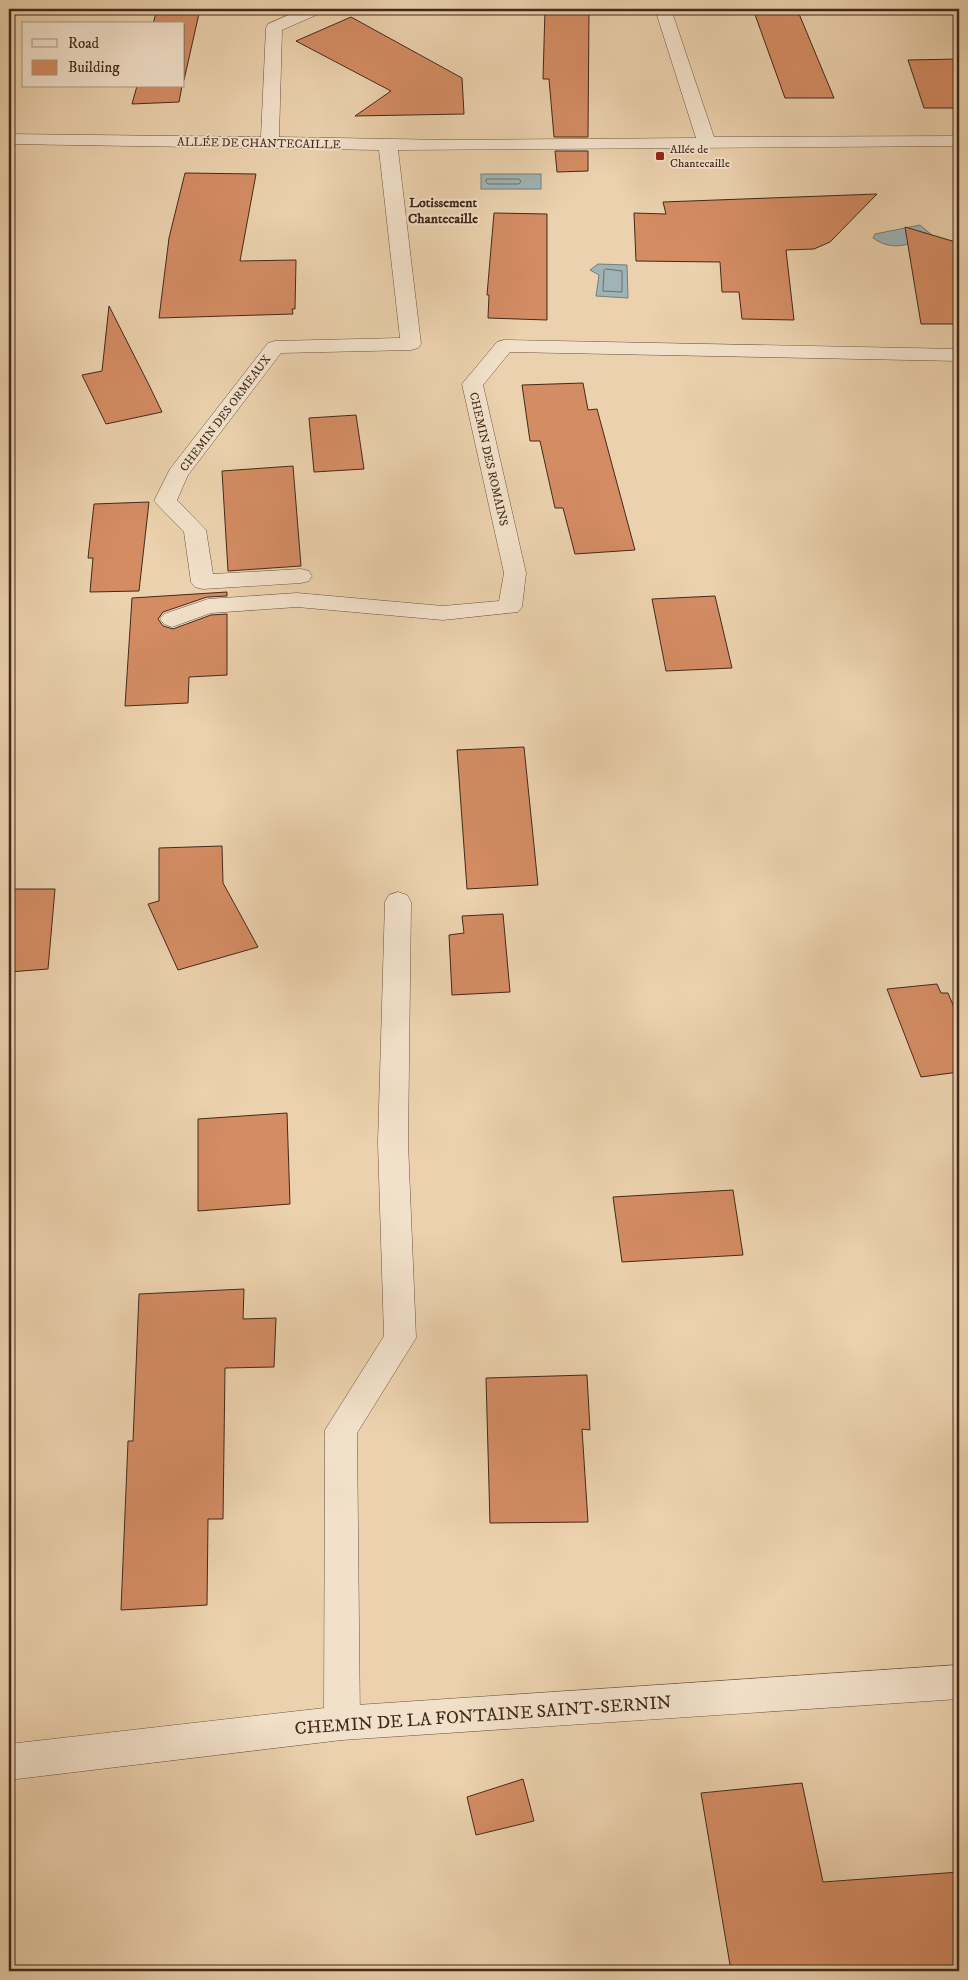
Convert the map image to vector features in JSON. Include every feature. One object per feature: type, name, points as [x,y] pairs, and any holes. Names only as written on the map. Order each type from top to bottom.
[{"type":"street","points":[[270,143],[274,28],[316,9]]},
{"type":"street","points":[[663,9],[707,143]]},
{"type":"street","name":"ALLÉE DE CHANTECAILLE","points":[[9,139],[388,145],[959,142]]},
{"type":"street","name":"CHEMIN DES ORMEAUX","points":[[301,576],[203,582],[195,530],[165,501],[178,474],[275,347],[411,344],[388,145]]},
{"type":"street","name":"CHEMIN DES ROMAINS","points":[[172,619],[208,606],[297,600],[443,613],[510,607],[515,573],[472,384],[504,346],[959,355]]},
{"type":"street","points":[[342,1723],[341,1430],[400,1338],[393,1143],[398,902]]},
{"type":"street","name":"CHEMIN DE LA FONTAINE SAINT-SERNIN","points":[[9,1762],[342,1723],[959,1682]]},
{"type":"water","points":[[481,174],[541,174],[541,189],[481,189]]},
{"type":"water","points":[[920,225],[933,236],[910,244],[895,246],[881,243],[873,238],[875,234]]},
{"type":"water","points":[[598,264],[627,265],[628,298],[596,296],[599,275],[590,270]]},
{"type":"building","points":[[157,9],[200,9],[185,76],[185,22],[154,22]]},
{"type":"building","points":[[545,9],[589,9],[588,137],[554,137],[549,79],[543,79]]},
{"type":"building","points":[[753,9],[797,9],[834,98],[785,98]]},
{"type":"building","points":[[351,17],[462,78],[464,114],[355,116],[391,91],[296,41]]},
{"type":"building","points":[[959,59],[959,108],[924,108],[908,60]]},
{"type":"building","points":[[136,88],[182,88],[179,102],[132,104]]},
{"type":"building","points":[[555,151],[588,151],[588,171],[557,172]]},
{"type":"building","points":[[185,173],[256,174],[240,261],[296,260],[295,309],[292,309],[293,314],[159,318],[169,238]]},
{"type":"building","points":[[877,194],[830,242],[814,249],[786,250],[794,320],[742,319],[739,292],[722,292],[720,262],[636,261],[634,213],[666,214],[663,202]]},
{"type":"building","points":[[494,213],[547,214],[547,320],[488,318],[489,295],[487,295]]},
{"type":"building","points":[[905,227],[959,243],[959,324],[921,324]]},
{"type":"building","points":[[109,306],[162,412],[106,424],[82,375],[102,371]]},
{"type":"building","points":[[583,383],[588,410],[597,409],[635,550],[575,554],[563,508],[555,508],[540,441],[530,441],[522,385]]},
{"type":"building","points":[[356,415],[364,469],[314,472],[309,418]]},
{"type":"building","points":[[293,466],[301,566],[228,571],[222,471]]},
{"type":"building","points":[[149,502],[139,591],[90,592],[93,558],[88,558],[94,504]]},
{"type":"building","points":[[227,592],[227,596],[207,597],[163,612],[158,619],[163,626],[173,629],[211,615],[227,614],[227,675],[189,677],[188,703],[125,706],[132,598]]},
{"type":"building","points":[[715,596],[732,668],[666,671],[652,599]]},
{"type":"building","points":[[524,747],[538,885],[467,889],[457,750]]},
{"type":"building","points":[[222,846],[223,883],[258,947],[178,970],[148,904],[159,901],[159,848]]},
{"type":"building","points":[[9,889],[55,889],[48,969],[9,972]]},
{"type":"building","points":[[503,914],[510,992],[452,995],[449,935],[464,933],[462,916]]},
{"type":"building","points":[[937,984],[941,993],[948,993],[959,1019],[959,1072],[921,1077],[887,989]]},
{"type":"building","points":[[287,1113],[290,1204],[198,1211],[198,1119]]},
{"type":"building","points":[[733,1190],[743,1255],[622,1262],[613,1197]]},
{"type":"building","points":[[244,1289],[243,1319],[276,1318],[274,1367],[225,1368],[223,1519],[208,1519],[207,1605],[121,1610],[128,1441],[133,1441],[139,1294]]},
{"type":"building","points":[[587,1375],[590,1430],[582,1429],[588,1522],[490,1523],[486,1378]]},
{"type":"building","points":[[523,1779],[534,1821],[476,1835],[467,1797]]},
{"type":"building","points":[[802,1783],[823,1882],[959,1872],[959,1971],[737,1971],[736,1966],[730,1965],[701,1793]]},
{"type":"place","name":"Allée de Chantecaille","points":[[660,156]]},
{"type":"district","name":"Lotissement Chantecaille","points":[[443,210]]}]
